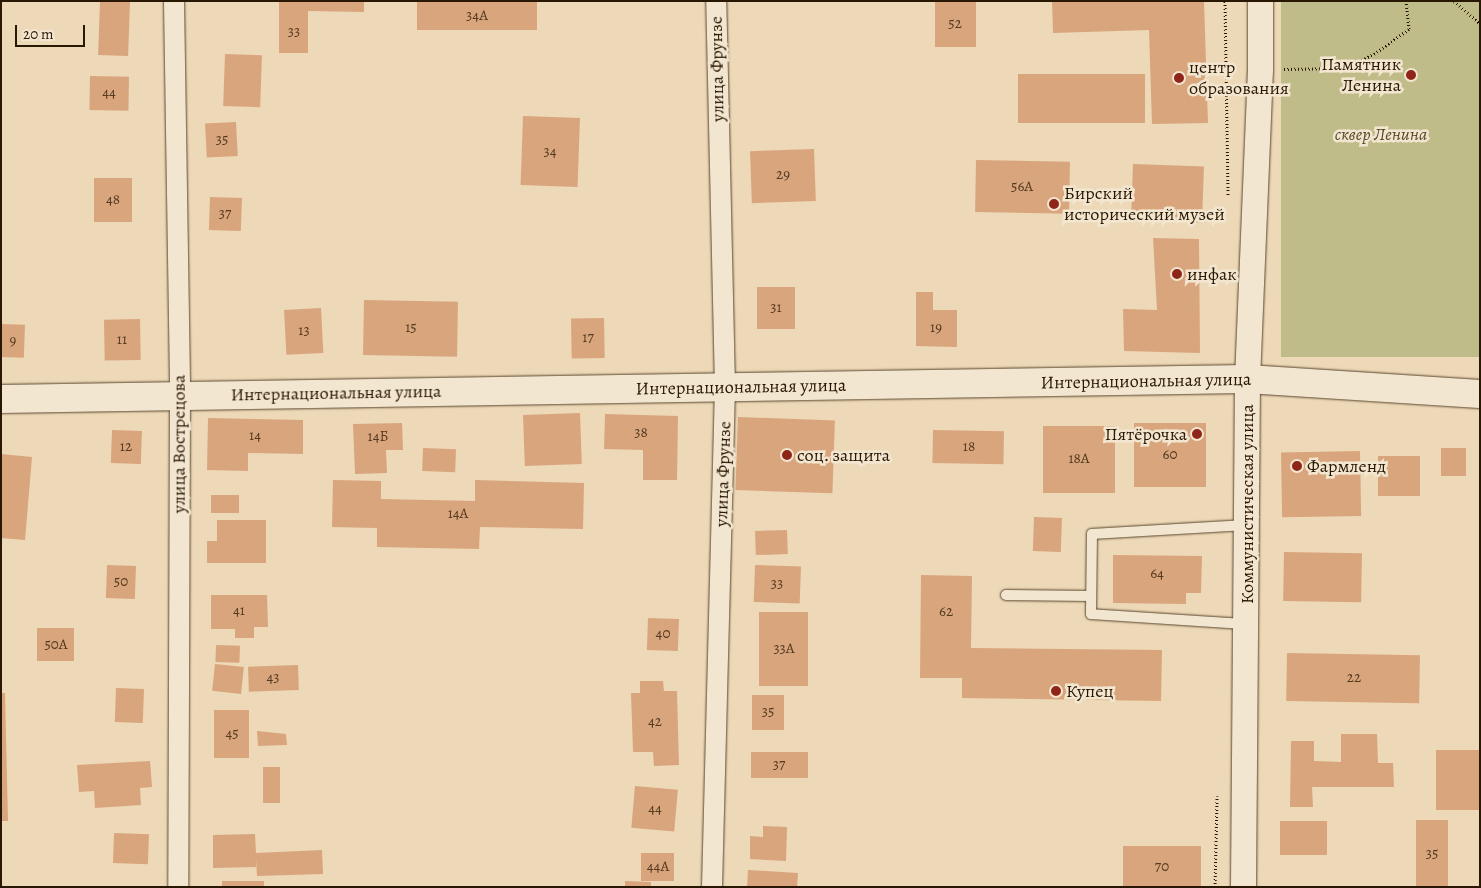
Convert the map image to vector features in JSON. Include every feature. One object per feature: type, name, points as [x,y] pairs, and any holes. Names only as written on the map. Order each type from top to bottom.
[{"type":"main road","name":"Интернациональная улица","points":[[1,399],[1247,379],[1480,394]]},
{"type":"street","name":"улица Вострецова","points":[[174,1],[180,396],[178,887]]},
{"type":"street","name":"улица Фрунзе","points":[[712,887],[725,387],[716,1]]},
{"type":"street","name":"Коммунистическая улица","points":[[1243,887],[1247,624],[1247,379],[1260,69],[1260,1]]},
{"type":"lane","points":[[1247,525],[1092,534],[1091,596],[1091,614],[1247,624]]},
{"type":"lane","points":[[1006,595],[1091,596]]},
{"type":"path","points":[[1260,69],[1346,68],[1409,30],[1406,1]]},
{"type":"path","points":[[1454,1],[1480,24]]},
{"type":"green space","name":"сквер Ленина","points":[[1281,1],[1480,1],[1480,357],[1281,357]]},
{"type":"building","points":[[100,1],[130,2],[128,56],[98,55]]},
{"type":"building","points":[[279,1],[364,1],[364,12],[308,11],[308,53],[279,53]]},
{"type":"building","points":[[417,1],[537,1],[537,30],[417,30]]},
{"type":"building","points":[[935,1],[976,1],[976,47],[935,47]]},
{"type":"building","name":"центр образования","points":[[1052,1],[1204,1],[1208,123],[1152,124],[1149,30],[1053,33]]},
{"type":"building","points":[[225,54],[262,55],[260,107],[223,106]]},
{"type":"building","points":[[1018,74],[1145,74],[1145,123],[1018,123]]},
{"type":"building","points":[[90,76],[129,77],[128,111],[89,110]]},
{"type":"building","points":[[523,116],[580,118],[578,187],[521,185]]},
{"type":"building","points":[[236,122],[238,156],[207,158],[205,124]]},
{"type":"building","points":[[814,149],[816,201],[752,203],[750,151]]},
{"type":"building","points":[[976,160],[1070,162],[1069,214],[975,212]]},
{"type":"building","points":[[1133,164],[1204,166],[1202,222],[1131,220]]},
{"type":"building","points":[[94,178],[132,178],[132,222],[94,222]]},
{"type":"building","points":[[210,197],[242,198],[241,231],[209,230]]},
{"type":"building","name":"инфак","points":[[1153,238],[1199,239],[1200,353],[1124,351],[1123,309],[1157,310]]},
{"type":"building","points":[[757,287],[795,287],[795,329],[757,329]]},
{"type":"building","points":[[916,292],[933,292],[933,310],[957,310],[957,347],[916,346]]},
{"type":"building","points":[[364,300],[458,302],[457,357],[363,355]]},
{"type":"building","points":[[321,308],[323,353],[286,355],[284,310]]},
{"type":"building","points":[[604,318],[605,358],[572,359],[571,319]]},
{"type":"building","points":[[140,319],[141,360],[105,361],[104,320]]},
{"type":"building","points":[[1,324],[25,325],[24,358],[1,357]]},
{"type":"building","points":[[580,413],[582,464],[525,466],[523,415]]},
{"type":"building","points":[[605,414],[678,416],[677,480],[643,480],[643,450],[604,449]]},
{"type":"building","name":"соц. защита","points":[[738,417],[835,420],[832,493],[735,490]]},
{"type":"building","points":[[208,418],[303,420],[303,454],[248,453],[248,471],[207,470]]},
{"type":"building","points":[[402,423],[403,450],[386,450],[387,473],[355,474],[353,424]]},
{"type":"building","points":[[1134,423],[1206,423],[1206,487],[1134,487]]},
{"type":"building","points":[[1043,426],[1115,426],[1115,493],[1043,493]]},
{"type":"building","points":[[112,430],[142,431],[141,464],[111,463]]},
{"type":"building","points":[[933,430],[1004,431],[1003,464],[932,463]]},
{"type":"building","points":[[423,448],[456,449],[455,472],[422,471]]},
{"type":"building","points":[[1441,448],[1466,448],[1466,476],[1441,476]]},
{"type":"building","points":[[1360,451],[1361,516],[1282,517],[1281,452]]},
{"type":"building","points":[[1,454],[32,457],[25,540],[1,538]]},
{"type":"building","points":[[1378,456],[1420,456],[1420,496],[1378,496]]},
{"type":"building","points":[[333,480],[381,481],[381,499],[475,501],[475,480],[584,483],[583,529],[480,527],[479,549],[377,547],[377,528],[332,527]]},
{"type":"building","points":[[211,495],[239,495],[239,513],[211,513]]},
{"type":"building","points":[[1034,517],[1062,518],[1061,552],[1033,551]]},
{"type":"building","points":[[217,520],[266,520],[266,563],[207,563],[207,541],[217,541]]},
{"type":"building","points":[[787,530],[788,554],[756,555],[755,531]]},
{"type":"building","points":[[1284,552],[1362,553],[1361,602],[1283,601]]},
{"type":"building","points":[[1113,555],[1202,556],[1201,593],[1186,593],[1186,604],[1113,603]]},
{"type":"building","points":[[107,565],[136,566],[135,599],[106,598]]},
{"type":"building","points":[[755,565],[801,567],[800,604],[754,602]]},
{"type":"building","points":[[921,575],[972,576],[971,648],[1162,650],[1161,701],[962,698],[962,678],[920,678]]},
{"type":"building","points":[[211,595],[267,595],[268,627],[254,627],[254,638],[235,638],[235,629],[211,629]]},
{"type":"building","points":[[759,612],[808,612],[808,686],[759,686]]},
{"type":"building","points":[[648,618],[679,619],[678,651],[647,650]]},
{"type":"building","points":[[37,628],[74,628],[74,661],[37,661]]},
{"type":"building","points":[[216,645],[240,646],[239,663],[215,662]]},
{"type":"building","points":[[1287,653],[1420,655],[1419,703],[1286,701]]},
{"type":"building","points":[[215,664],[244,667],[241,694],[212,691]]},
{"type":"building","points":[[298,665],[299,690],[249,692],[248,667]]},
{"type":"building","points":[[640,681],[663,681],[664,691],[677,691],[679,765],[654,766],[653,752],[633,752],[631,693],[640,693]]},
{"type":"building","points":[[116,688],[144,689],[143,723],[115,722]]},
{"type":"building","points":[[1,693],[5,693],[8,821],[1,821]]},
{"type":"building","points":[[752,695],[784,695],[784,730],[752,730]]},
{"type":"building","points":[[214,710],[249,710],[249,758],[214,758]]},
{"type":"building","points":[[257,731],[286,734],[287,745],[258,746]]},
{"type":"building","points":[[1341,734],[1377,734],[1378,763],[1393,763],[1394,787],[1312,787],[1313,807],[1290,807],[1291,741],[1314,741],[1314,761],[1341,762]]},
{"type":"building","points":[[1436,750],[1480,750],[1480,810],[1436,810]]},
{"type":"building","points":[[751,752],[808,752],[808,778],[751,778]]},
{"type":"building","points":[[150,761],[152,787],[140,788],[141,805],[95,808],[94,791],[79,792],[77,765]]},
{"type":"building","points":[[263,767],[280,767],[280,803],[263,803]]},
{"type":"building","points":[[635,786],[678,790],[674,832],[631,828]]},
{"type":"building","points":[[1416,820],[1448,820],[1448,887],[1416,887]]},
{"type":"building","points":[[1280,821],[1327,821],[1327,855],[1280,855]]},
{"type":"building","points":[[763,826],[787,827],[786,861],[750,859],[750,836],[763,837]]},
{"type":"building","points":[[114,833],[149,834],[148,864],[113,863]]},
{"type":"building","points":[[255,834],[256,853],[322,850],[323,874],[257,876],[256,859],[256,867],[213,868],[213,835]]},
{"type":"building","points":[[1123,846],[1201,846],[1201,887],[1123,887]]},
{"type":"building","points":[[641,853],[674,853],[674,881],[641,881]]},
{"type":"building","points":[[748,870],[798,873],[797,887],[747,887]]},
{"type":"building","points":[[222,881],[264,881],[264,887],[222,887]]},
{"type":"building","points":[[625,881],[651,882],[651,887],[625,887]]},
{"type":"place","name":"Памятник Ленина","points":[[1411,75]]},
{"type":"place","name":"центр образования","points":[[1179,78]]},
{"type":"place","name":"Бирский исторический музей","points":[[1054,204]]},
{"type":"place","name":"инфак","points":[[1177,274]]},
{"type":"place","name":"Пятёрочка","points":[[1197,434]]},
{"type":"place","name":"соц. защита","points":[[787,455]]},
{"type":"place","name":"Фармленд","points":[[1297,466]]},
{"type":"place","name":"Купец","points":[[1056,691]]}]
